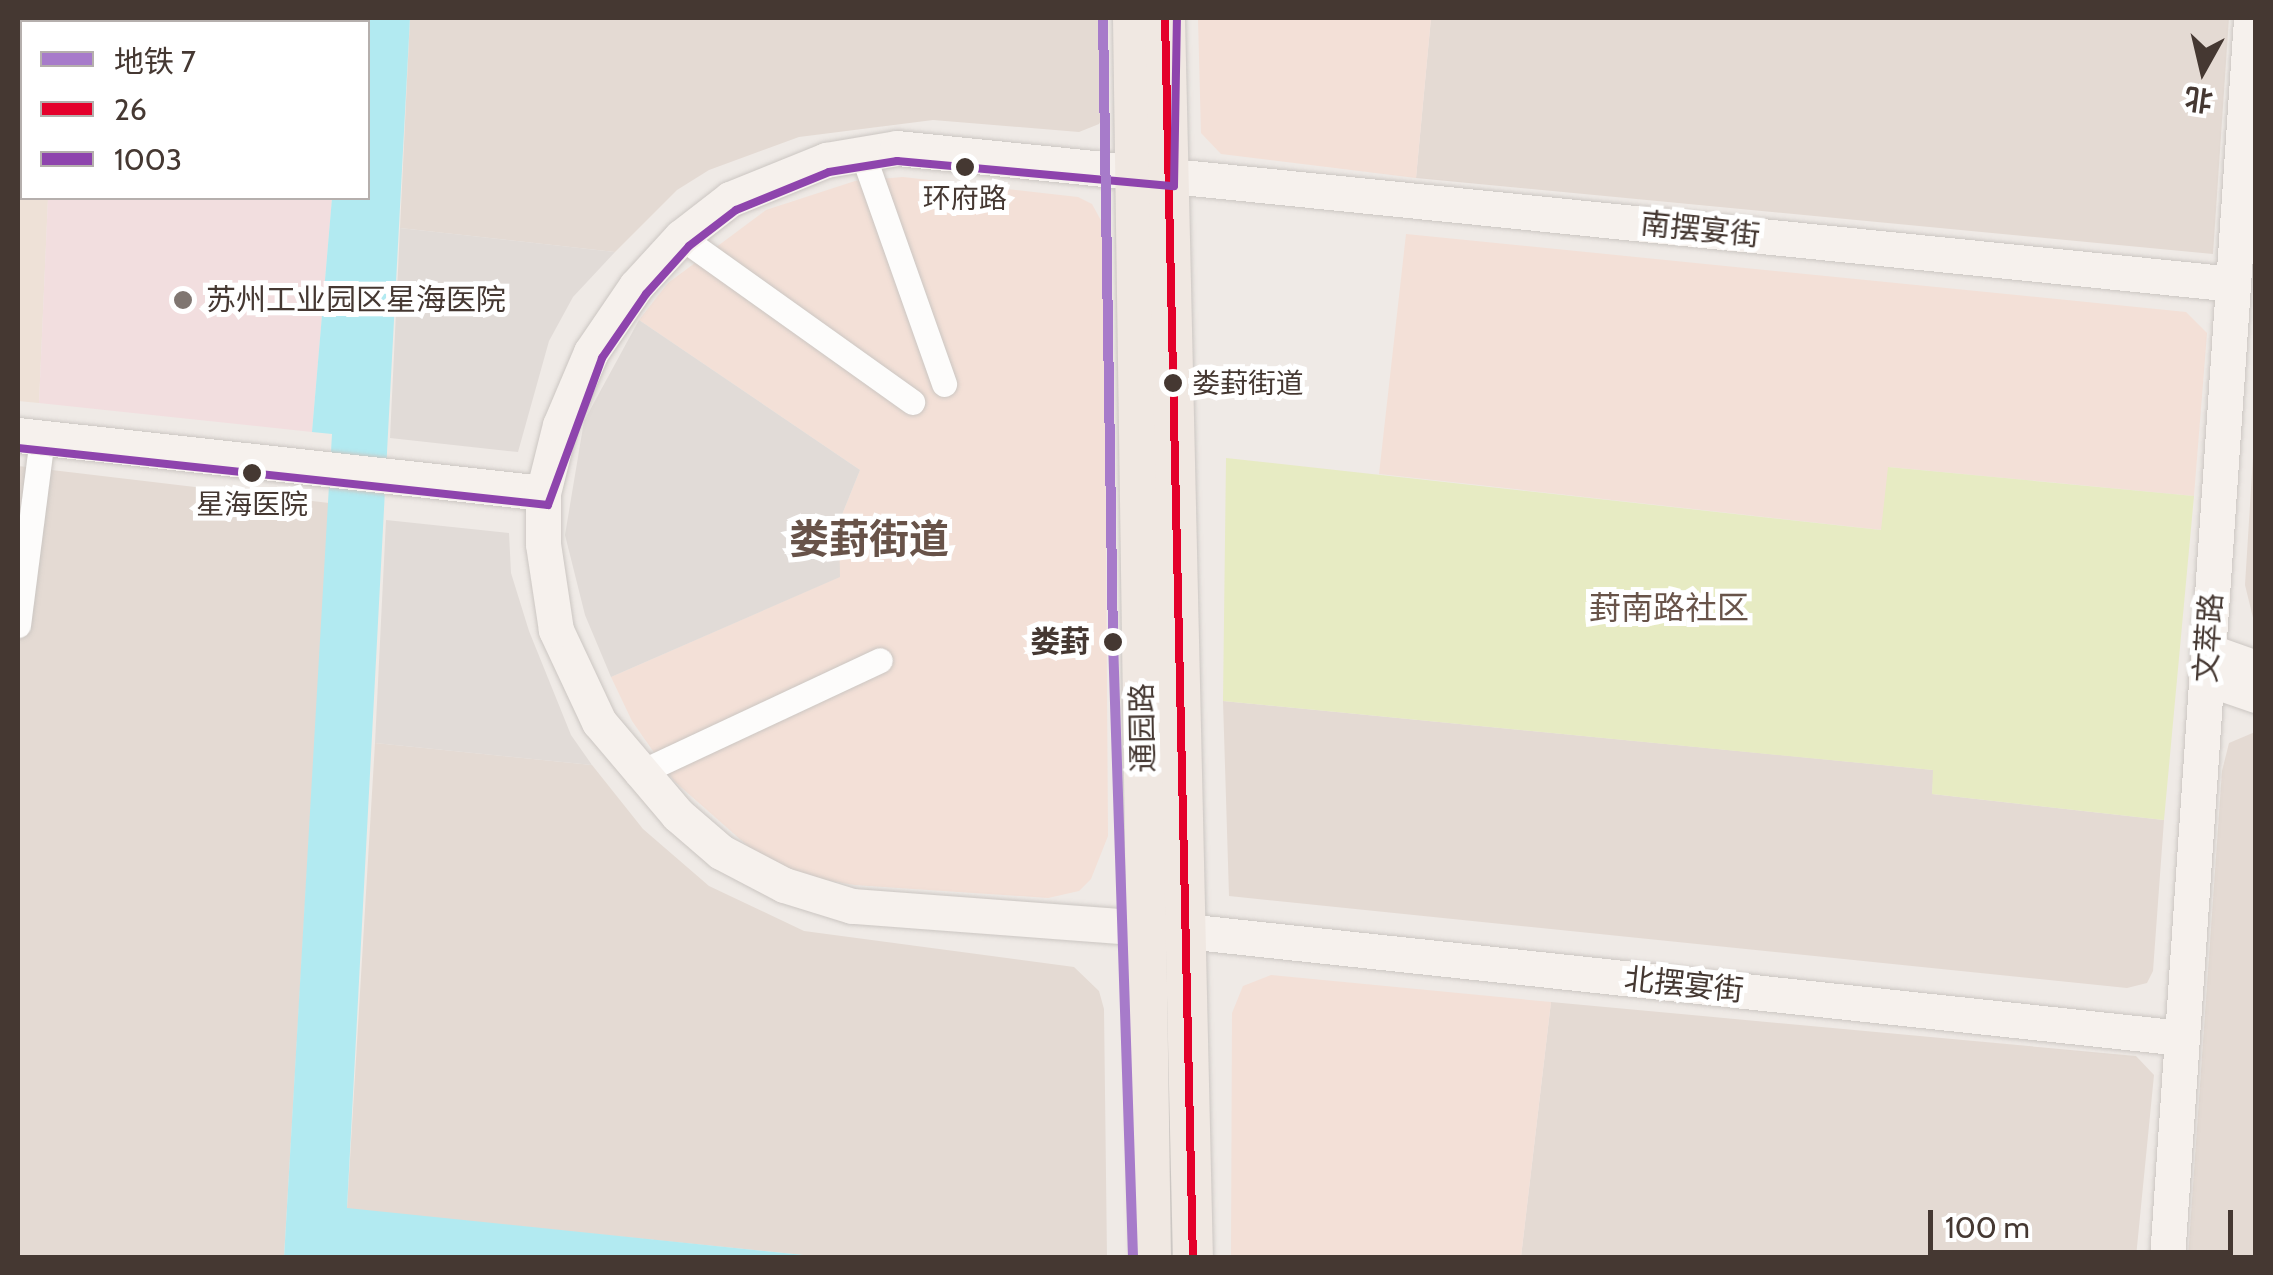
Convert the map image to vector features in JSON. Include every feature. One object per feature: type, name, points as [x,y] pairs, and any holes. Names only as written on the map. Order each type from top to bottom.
[{"type":"main road","name":"通园路","points":[[1133,18],[1150,174],[1186,932],[1193,1258]]},
{"type":"main road","name":"通园路","points":[[1151,1256],[1145,930],[1150,174],[1165,18]]},
{"type":"street","name":"文萃路","points":[[2167,1258],[2251,18]]},
{"type":"street","points":[[1150,174],[897,148],[862,152],[730,199],[681,238],[636,286],[591,352],[560,426],[543,493],[543,544],[556,630],[599,722],[637,774],[721,852],[801,890],[852,906],[1186,932]]},
{"type":"street","points":[[862,152],[944,384]]},
{"type":"street","name":"南摆宴街","points":[[1150,174],[2234,284]]},
{"type":"street","points":[[681,238],[912,402]]},
{"type":"street","points":[[18,625],[30,436],[543,493]]},
{"type":"street","points":[[637,774],[880,660]]},
{"type":"street","points":[[2207,664],[2256,668]]},
{"type":"street","points":[[2207,664],[2256,694]]},
{"type":"street","name":"北摆宴街","points":[[1186,932],[2182,1038]]},
{"type":"shaded area","points":[[18,18],[56,18],[20,20],[20,200],[48,200],[39,403],[18,401]]},
{"type":"shaded area","points":[[56,18],[346,18],[201,20]]},
{"type":"shaded area","points":[[410,18],[1103,18],[1105,113],[1099,124],[1079,132],[933,120],[799,137],[709,170],[677,190],[615,252],[400,228]]},
{"type":"shaded area","points":[[1198,18],[1431,18],[1416,178],[1221,154],[1201,133]]},
{"type":"shaded area","points":[[1431,18],[2229,18],[2213,254],[1416,178]]},
{"type":"shaded area","points":[[903,177],[1078,197],[1092,204],[1104,226],[1108,836],[1091,879],[1079,891],[1048,898],[854,885],[802,876],[758,855],[674,781],[632,721],[611,677],[839,577],[839,522],[860,470],[639,320],[668,283],[766,210],[855,181]]},
{"type":"shaded area","name":"苏州工业园区星海医院","points":[[48,200],[332,200],[312,432],[39,403]]},
{"type":"shaded area","points":[[400,228],[615,252],[573,297],[549,341],[518,452],[390,438]]},
{"type":"shaded area","points":[[1406,234],[2186,312],[2207,333],[2194,496],[1889,467],[1882,530],[1379,474]]},
{"type":"shaded area","points":[[639,320],[860,470],[839,522],[840,577],[611,677],[585,615],[565,535],[584,421]]},
{"type":"shaded area","points":[[2255,425],[2255,626],[2245,585]]},
{"type":"shaded area","points":[[18,466],[329,503],[284,1257],[18,1258]]},
{"type":"shaded area","points":[[386,520],[509,533],[511,573],[529,631],[571,735],[592,765],[375,743]]},
{"type":"shaded area","points":[[1223,701],[1934,770],[1932,794],[2164,820],[2153,971],[2147,983],[2127,988],[1229,896]]},
{"type":"shaded area","points":[[2255,732],[2255,1257],[2188,1257],[2222,771],[2229,743]]},
{"type":"shaded area","points":[[375,743],[592,765],[643,829],[709,886],[804,931],[1074,967],[1099,991],[1104,1009],[1107,1257],[823,1257],[347,1209]]},
{"type":"shaded area","points":[[1271,975],[1551,1002],[1521,1257],[1231,1257],[1232,1013],[1243,986]]},
{"type":"shaded area","points":[[1551,1002],[2136,1056],[2154,1075],[2136,1257],[1521,1257]]},
{"type":"green space","points":[[1226,458],[1881,530],[1888,467],[2194,496],[2164,820],[1932,794],[1933,770],[1223,701]]},
{"type":"water","points":[[346,18],[410,18],[347,1208],[823,1257],[284,1258],[332,434],[312,432],[332,200],[370,200],[370,20]]},
{"type":"metro line","name":"7","points":[[1103,18],[1113,641],[1133,1258]]},
{"type":"transit line","name":"26","points":[[1165,18],[1193,1258]]},
{"type":"transit line","name":"1003","points":[[18,448],[548,505],[602,358],[646,294],[689,246],[736,210],[829,172],[897,161],[1174,186],[1177,18]]},
{"type":"place","name":"环府路","points":[[965,167]]},
{"type":"place","name":"苏州工业园区星海医院","points":[[183,300]]},
{"type":"place","name":"娄葑街道","points":[[1173,383]]},
{"type":"place","name":"星海医院","points":[[252,473]]},
{"type":"place","name":"娄葑","points":[[1113,642]]},
{"type":"district","name":"娄葑街道","points":[[869,539]]},
{"type":"district","name":"葑南路社区","points":[[1669,608]]}]
